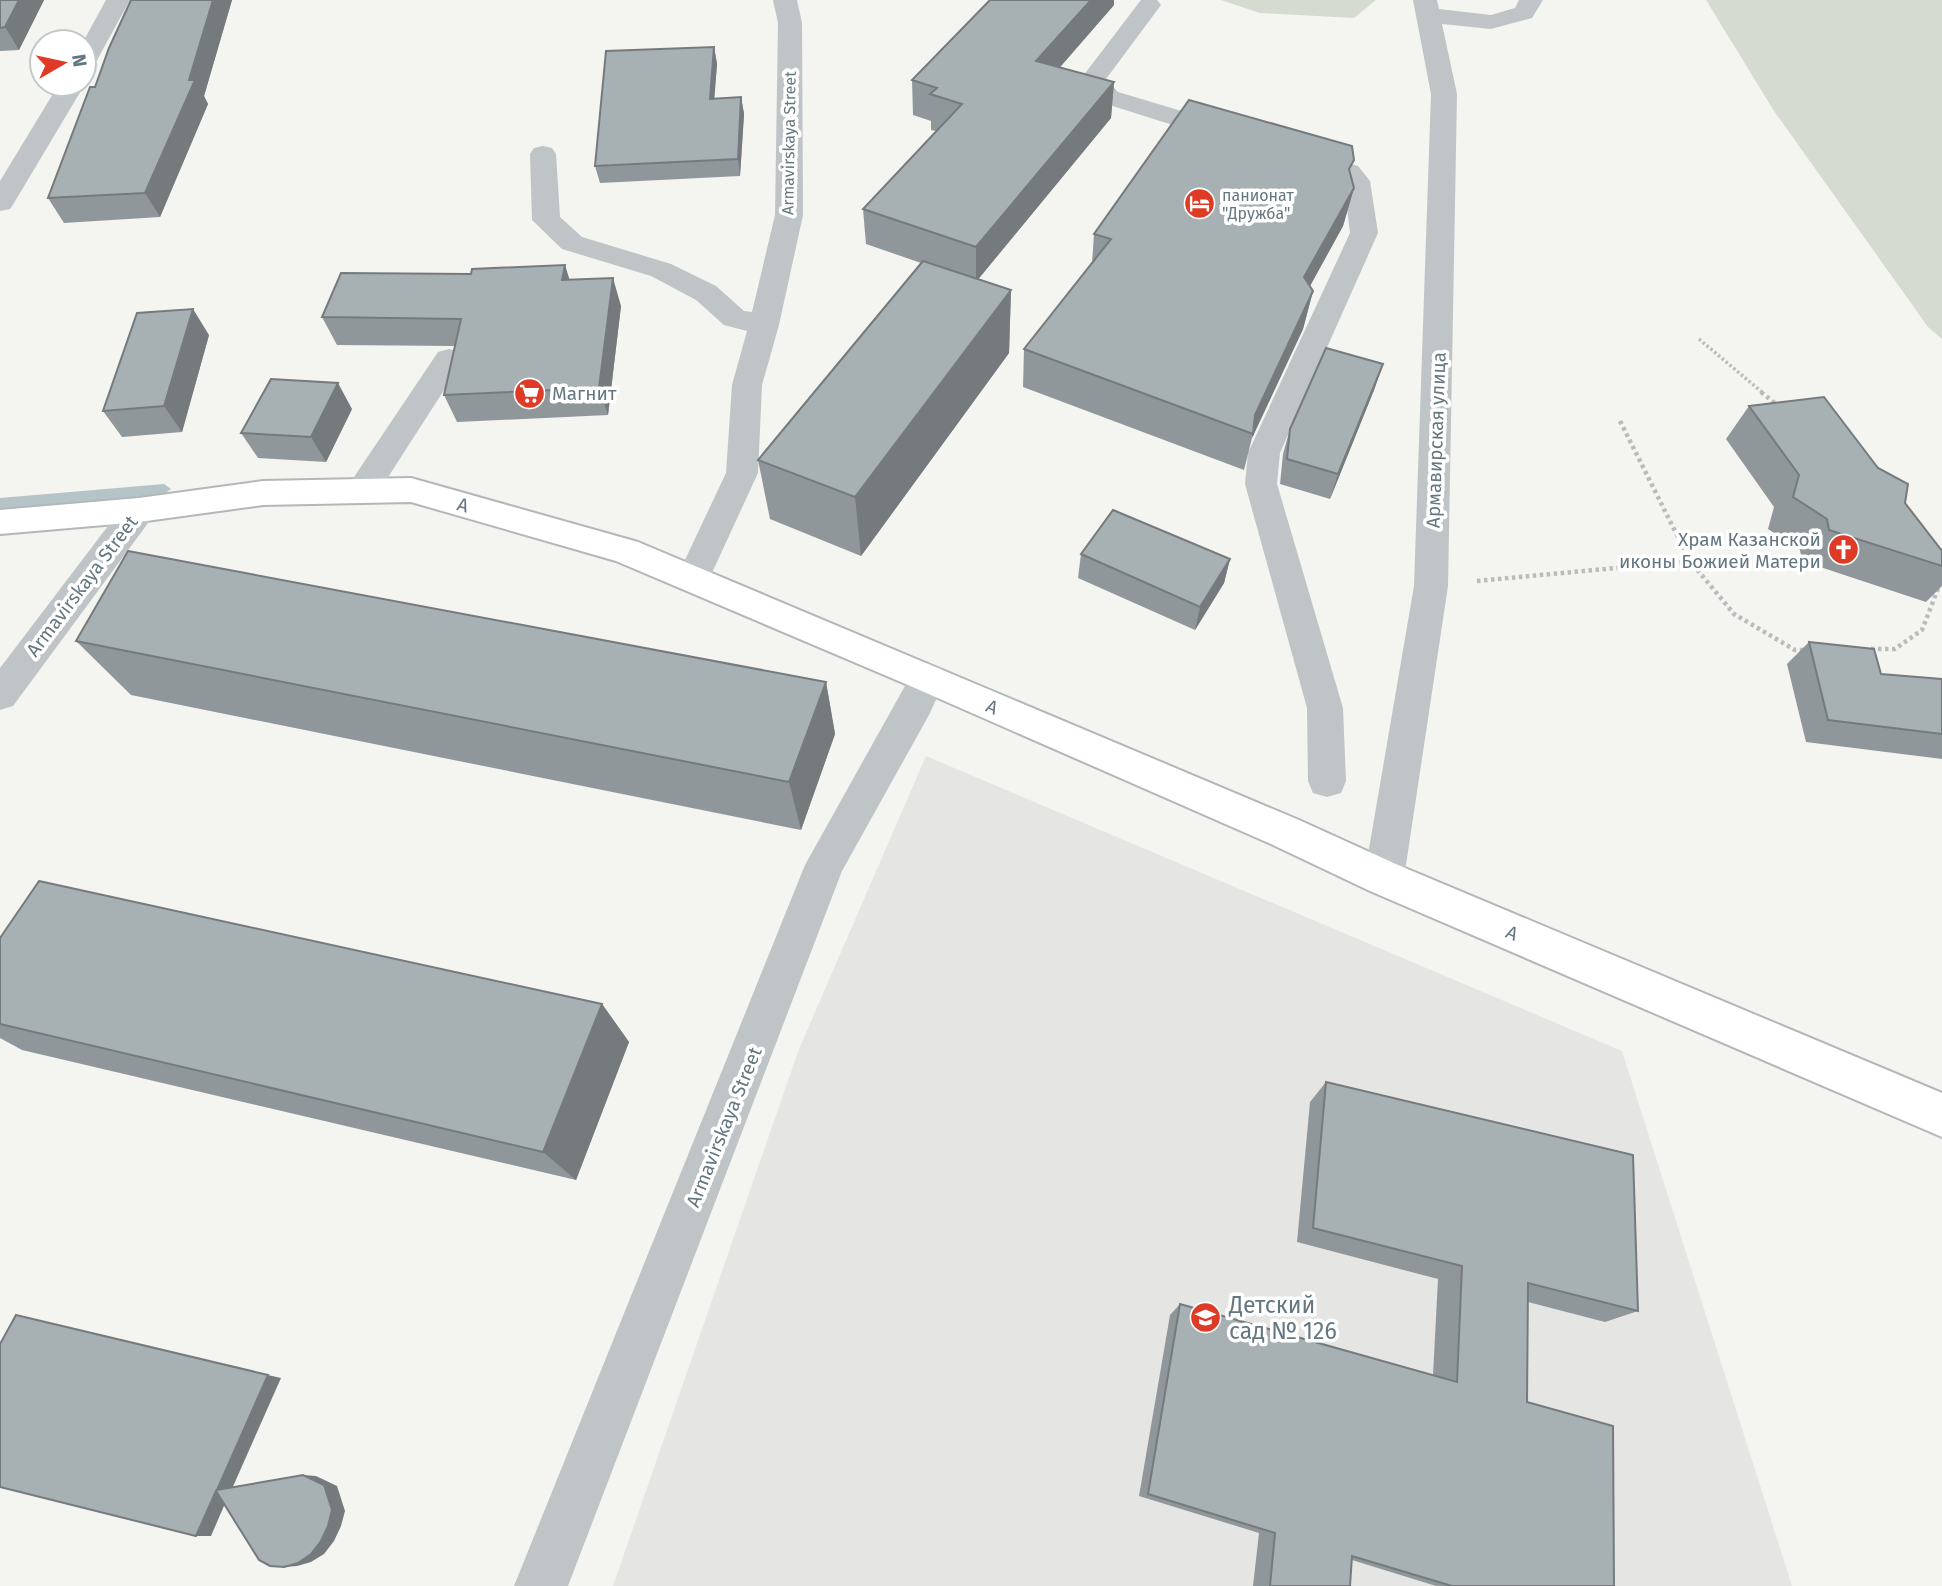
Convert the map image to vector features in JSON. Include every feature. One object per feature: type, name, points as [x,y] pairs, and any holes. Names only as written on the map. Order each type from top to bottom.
[{"type":"main road","name":"A","points":[[0,522],[139,510],[263,493],[411,490],[626,551],[928,678],[1285,832],[1384,878],[1942,1115]]},
{"type":"street","points":[[98,36],[118,0]]},
{"type":"street","name":"Armavirskaya Street","points":[[693,579],[742,473],[747,385],[764,326],[789,215],[790,23],[785,0]]},
{"type":"street","points":[[1427,7],[1491,22],[1524,13],[1531,0]]},
{"type":"street","points":[[1149,5],[1093,80],[1109,97],[1349,172],[1357,181],[1364,233],[1264,453],[1261,484],[1325,708],[1327,781]]},
{"type":"street","name":"Армавирская улица","points":[[1384,878],[1396,789],[1431,586],[1440,331],[1444,94],[1427,7]]},
{"type":"street","points":[[0,203],[64,98]]},
{"type":"street","points":[[543,154],[546,220],[572,243],[662,270],[706,293],[734,318],[764,326]]},
{"type":"street","points":[[362,491],[449,359]]},
{"type":"street","name":"Armavirskaya Street","points":[[0,695],[139,510]]},
{"type":"street","name":"Armavirskaya Street","points":[[541,1586],[825,864],[928,678]]},
{"type":"path","points":[[1699,339],[1778,406]]},
{"type":"path","points":[[1620,422],[1690,561],[1734,614],[1795,650],[1808,650]]},
{"type":"path","points":[[1431,586],[1690,561]]},
{"type":"path","points":[[1870,649],[1895,649],[1922,630],[1939,585],[1935,575]]},
{"type":"shaded area","points":[[1221,0],[1376,0],[1354,18],[1260,13]]},
{"type":"shaded area","points":[[1706,0],[1942,0],[1942,339],[1928,327],[1774,111]]},
{"type":"shaded area","name":"Детский сад № 126","points":[[926,756],[1622,1051],[1792,1586],[613,1586],[799,1049]]},
{"type":"building","points":[[0,0],[19,0],[5,27],[0,28]]},
{"type":"building","points":[[131,0],[213,0],[189,80],[195,80],[145,193],[48,198],[86,98],[98,98],[98,79]]},
{"type":"building","points":[[990,0],[1091,0],[1036,61],[1114,82],[976,247],[863,209],[962,104],[930,94],[937,88],[912,80]]},
{"type":"building","points":[[714,47],[710,99],[741,97],[738,159],[595,166],[606,51]]},
{"type":"building","points":[[1189,100],[1352,146],[1354,160],[1349,169],[1354,188],[1304,277],[1313,291],[1255,415],[1253,434],[1024,349],[1111,239],[1094,234]]},
{"type":"building","points":[[923,261],[1011,290],[855,497],[758,460]]},
{"type":"building","points":[[565,265],[562,280],[613,278],[599,388],[444,395],[461,319],[322,317],[341,273],[471,274],[472,269]]},
{"type":"building","points":[[193,309],[164,406],[103,411],[137,313]]},
{"type":"building","points":[[1326,348],[1383,364],[1338,474],[1287,459],[1290,429]]},
{"type":"building","points":[[271,379],[338,383],[311,437],[241,433]]},
{"type":"building","points":[[1824,397],[1878,468],[1908,484],[1905,503],[1942,551],[1942,566],[1829,530],[1827,519],[1793,497],[1799,475],[1749,406]]},
{"type":"building","points":[[1113,510],[1230,559],[1200,607],[1081,554]]},
{"type":"building","points":[[128,551],[826,682],[789,782],[76,641]]},
{"type":"building","points":[[1809,642],[1874,649],[1881,674],[1942,679],[1942,734],[1828,720]]},
{"type":"building","points":[[39,881],[602,1004],[543,1152],[0,1024],[0,938]]},
{"type":"building","points":[[1326,1082],[1633,1155],[1638,1311],[1528,1283],[1527,1402],[1613,1426],[1614,1586],[1452,1586],[1352,1556],[1350,1586],[1270,1586],[1275,1533],[1148,1494],[1180,1304],[1457,1382],[1462,1266],[1313,1228]]},
{"type":"building","points":[[16,1315],[268,1375],[217,1490],[303,1475],[324,1485],[332,1510],[321,1541],[311,1554],[298,1563],[284,1567],[270,1566],[259,1560],[216,1491],[196,1536],[0,1487],[0,1344]]},
{"type":"waterway","points":[[0,504],[164,489]]},
{"type":"place","name":"панионат \"Дружба\"","points":[[1199,204]]},
{"type":"place","name":"Магнит","points":[[529,393]]},
{"type":"place","name":"Храм Казанской иконы Божией Матери","points":[[1844,550]]},
{"type":"place","name":"Детский сад № 126","points":[[1206,1318]]}]
